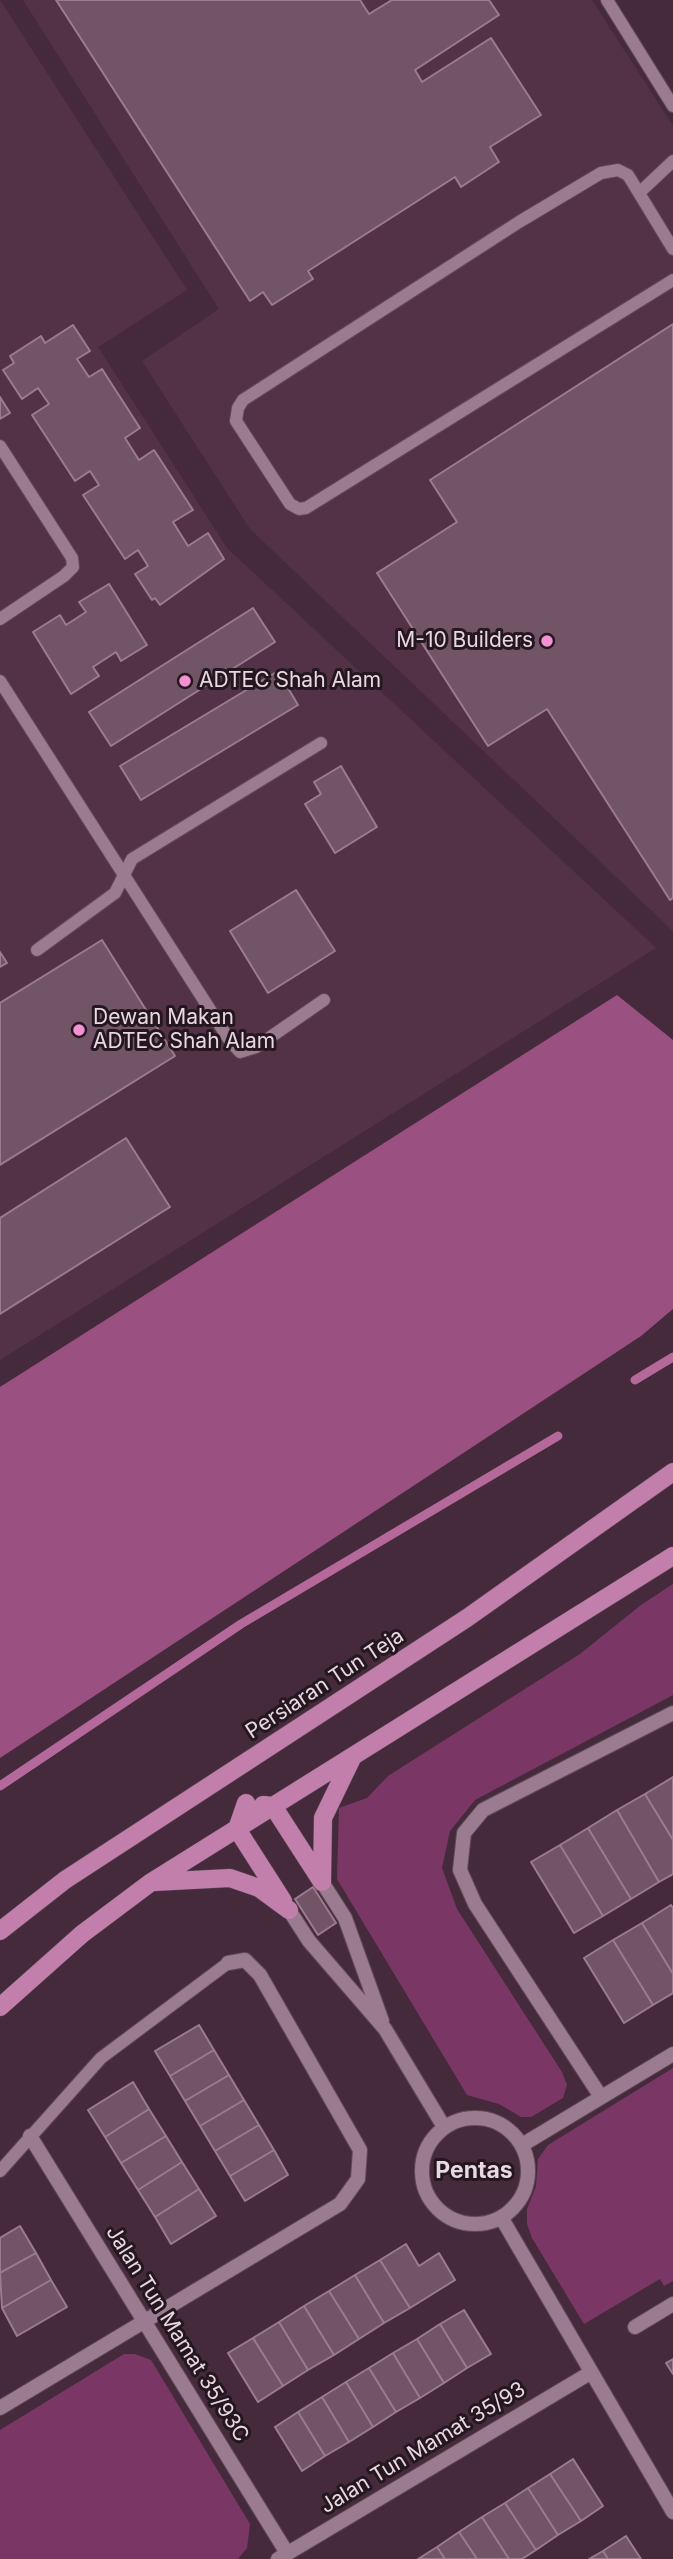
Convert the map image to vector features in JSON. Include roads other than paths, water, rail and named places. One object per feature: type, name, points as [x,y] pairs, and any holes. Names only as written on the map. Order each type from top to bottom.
[{"type":"main road","name":"Persiaran Tun Teja","points":[[0,1931],[65,1880],[467,1618],[673,1472]]},
{"type":"main road","points":[[0,2007],[82,1934],[149,1883],[673,1556]]},
{"type":"main road","points":[[322,1882],[323,1818],[353,1756]]},
{"type":"main road","points":[[229,1775],[246,1803]]},
{"type":"main road","points":[[246,1803],[273,1806]]},
{"type":"main road","points":[[237,1829],[246,1803]]},
{"type":"main road","points":[[273,1806],[322,1882]]},
{"type":"main road","points":[[237,1829],[289,1910]]},
{"type":"main road","points":[[149,1883],[230,1878],[260,1888],[289,1910]]},
{"type":"street","points":[[601,2097],[475,1904],[460,1870],[464,1833],[483,1810],[673,1713]]},
{"type":"street","points":[[322,1882],[345,1918],[385,2029]]},
{"type":"street","points":[[289,1910],[309,1941],[385,2029],[444,2127]]},
{"type":"street","points":[[0,2408],[340,2204],[358,2179],[360,2150],[260,1975],[244,1960],[228,1963]]},
{"type":"street","points":[[522,2145],[673,2054]]},
{"type":"street","points":[[487,2119],[501,2124],[522,2145],[528,2167],[524,2191],[511,2210],[487,2223],[458,2222],[434,2205],[422,2179],[422,2164],[434,2137],[444,2127],[458,2120],[487,2119]]},
{"type":"street","name":"Jalan Tun Mamat 35/93C","points":[[30,2136],[283,2556]]},
{"type":"street","points":[[501,2217],[673,2512]]},
{"type":"street","points":[[635,2327],[673,2304]]},
{"type":"street","name":"Jalan Tun Mamat 35/93","points":[[283,2556],[590,2373]]},
{"type":"lane","points":[[607,0],[673,106]]},
{"type":"lane","points":[[639,193],[673,161]]},
{"type":"lane","points":[[673,249],[628,175],[618,170],[601,173],[519,222],[243,400],[238,408],[236,421],[290,504],[299,509],[306,508],[673,279]]},
{"type":"lane","points":[[0,446],[72,558],[73,567],[0,619]]},
{"type":"lane","points":[[0,681],[230,1041],[240,1052],[256,1048],[324,1000]]},
{"type":"lane","points":[[37,950],[115,893],[132,859],[321,743]]},
{"type":"lane","points":[[0,2171],[101,2058],[228,1963]]},
{"type":"waterway","points":[[635,1380],[673,1357]]},
{"type":"waterway","points":[[0,1786],[241,1624],[558,1436]]},
{"type":"place","name":"M-10 Builders","points":[[547,641]]},
{"type":"place","name":"ADTEC Shah Alam","points":[[185,681]]},
{"type":"place","name":"Dewan Makan ADTEC Shah Alam","points":[[79,1030]]},
{"type":"district","name":"Pentas","points":[[474,2171]]}]
